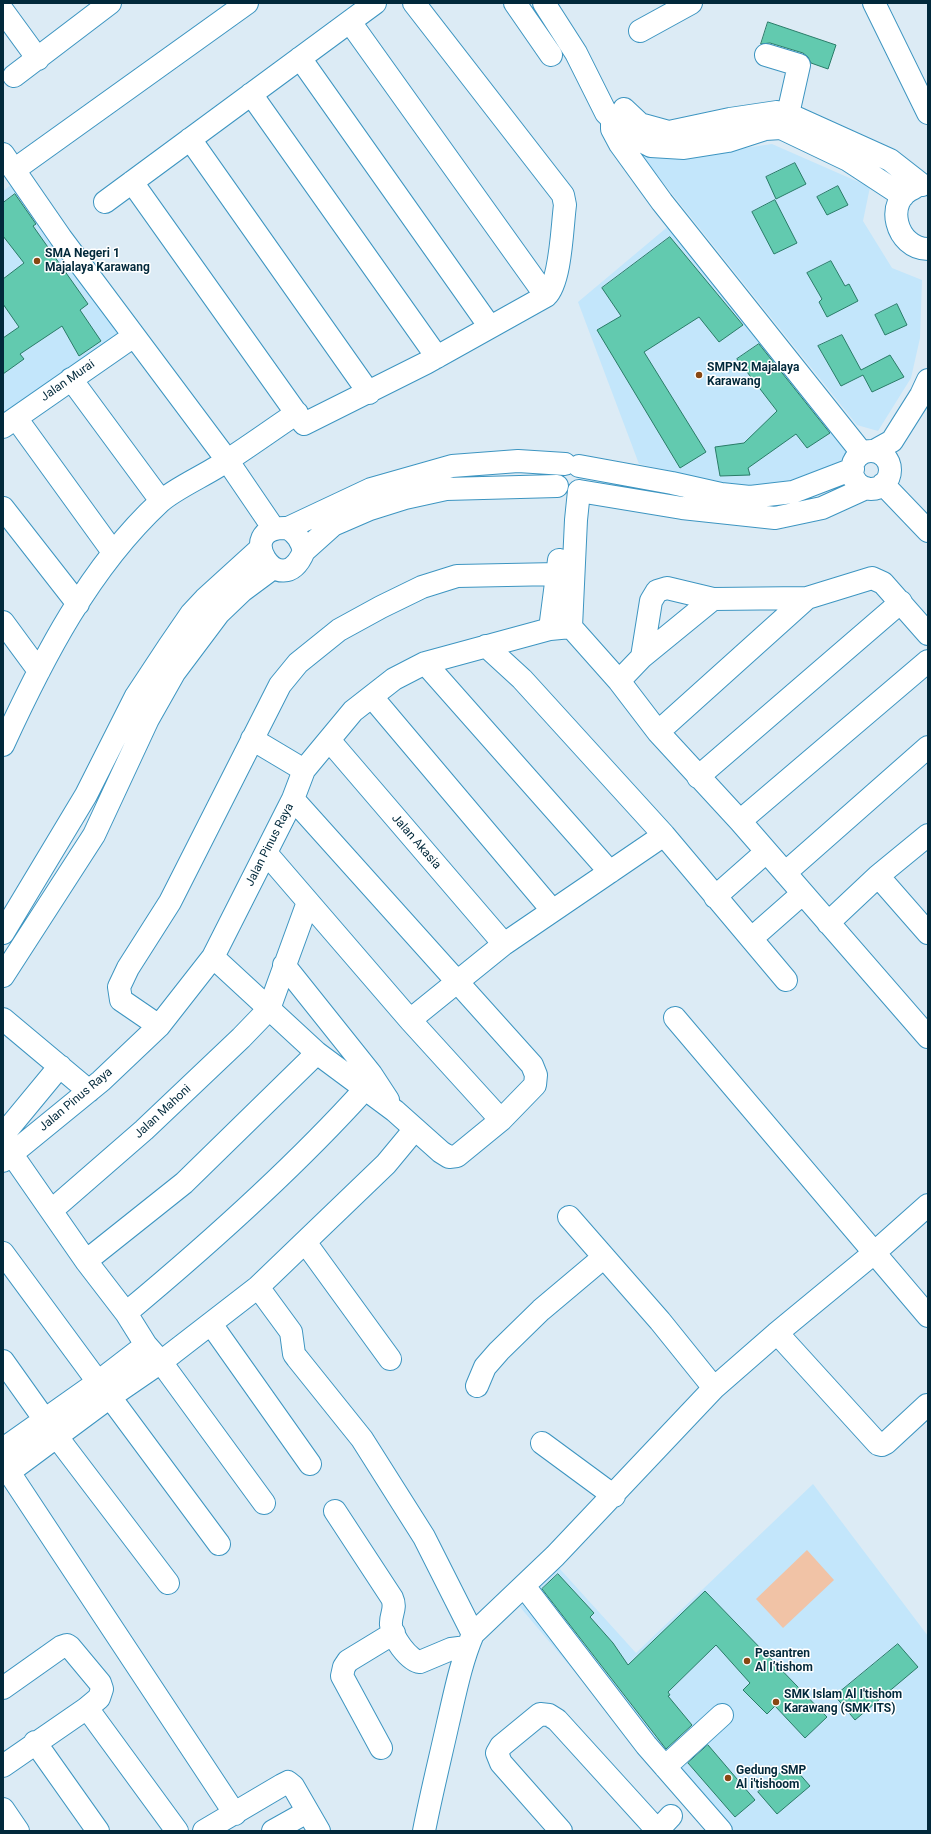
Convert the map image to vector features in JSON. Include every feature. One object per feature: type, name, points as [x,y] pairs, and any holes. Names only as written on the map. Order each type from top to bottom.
[{"type":"street","points":[[247,3],[9,162],[61,238],[231,465],[239,492],[272,535]]},
{"type":"street","points":[[105,202],[375,3]]},
{"type":"street","points":[[4,736],[39,671],[78,604],[112,552],[161,501],[231,465],[301,418],[369,393],[546,296],[550,292],[557,270],[565,205],[563,195],[414,3]]},
{"type":"street","points":[[515,3],[551,55]]},
{"type":"street","points":[[544,3],[576,53],[611,120],[612,129],[620,144],[662,202],[863,458]]},
{"type":"street","points":[[640,31],[660,11],[691,3]]},
{"type":"street","points":[[874,3],[928,113]]},
{"type":"street","points":[[14,76],[38,59],[102,5]]},
{"type":"street","points":[[3,11],[38,59]]},
{"type":"street","points":[[350,22],[546,296]]},
{"type":"street","points":[[576,53],[615,101],[640,124],[669,132],[730,119],[777,112],[784,121],[903,196]]},
{"type":"street","points":[[766,55],[799,64],[784,121]]},
{"type":"street","points":[[300,58],[490,327]]},
{"type":"street","points":[[245,98],[431,360]]},
{"type":"street","points":[[606,113],[626,133],[651,146],[684,148],[728,141],[784,121],[890,160],[925,184]]},
{"type":"street","points":[[190,139],[369,393]]},
{"type":"street","points":[[132,182],[301,418]]},
{"type":"street","points":[[925,184],[911,189],[903,196],[897,212],[898,228],[904,238],[913,245],[928,249]]},
{"type":"street","name":"Jalan Murai","points":[[9,423],[134,336]]},
{"type":"street","points":[[71,379],[161,501]]},
{"type":"street","points":[[3,976],[94,835],[148,719],[166,669],[191,614],[272,535],[371,489],[452,466],[518,461],[572,465],[672,483],[721,494],[750,497],[793,492],[863,458],[892,441],[921,395],[928,380]]},
{"type":"street","points":[[567,490],[682,508],[775,518],[822,508],[880,480],[928,412]]},
{"type":"street","points":[[9,423],[112,552]]},
{"type":"street","points":[[863,458],[886,457],[880,480]]},
{"type":"street","points":[[863,458],[856,481],[880,480],[928,531]]},
{"type":"street","points":[[272,535],[262,557],[266,564],[273,568],[281,570],[289,569],[296,564],[304,551],[333,525],[370,509],[405,498],[446,489],[567,490],[583,488],[586,478],[583,469],[572,465]]},
{"type":"street","points":[[550,629],[567,490]]},
{"type":"street","points":[[567,490],[576,520],[571,627],[587,643],[619,681],[658,732],[740,821],[928,1037]]},
{"type":"street","points":[[3,508],[78,604]]},
{"type":"street","points":[[272,535],[296,534],[301,541],[304,551]]},
{"type":"street","points":[[3,933],[86,795],[136,696],[166,669],[242,591],[273,568]]},
{"type":"street","points":[[159,1026],[121,1000],[119,987],[134,957],[170,902],[280,685],[298,663],[338,630],[381,606],[422,587],[457,576],[557,574]]},
{"type":"street","points":[[642,657],[652,601],[658,590],[667,588],[713,599],[807,598],[872,578],[883,583],[928,634]]},
{"type":"street","points":[[658,732],[807,598]]},
{"type":"street","points":[[619,681],[642,657],[713,599]]},
{"type":"street","points":[[698,777],[901,602]]},
{"type":"street","points":[[3,622],[39,671]]},
{"type":"street","name":"Jalan Pinus Raya","points":[[6,1150],[89,1091],[159,1026],[213,956],[293,799],[304,770],[354,711],[394,679],[425,663],[550,629],[571,627]]},
{"type":"street","points":[[486,646],[522,679],[664,835],[786,980]]},
{"type":"street","points":[[740,821],[928,662]]},
{"type":"street","points":[[425,663],[610,872]]},
{"type":"street","points":[[372,697],[552,910]]},
{"type":"street","points":[[252,739],[304,770]]},
{"type":"street","name":"Jalan Akasia","points":[[328,740],[504,944]]},
{"type":"street","points":[[785,872],[928,747]]},
{"type":"street","points":[[213,956],[317,1053],[394,1111],[449,1157],[457,1156],[501,1120],[535,1085],[536,1075],[532,1065],[293,799]]},
{"type":"street","points":[[410,1020],[456,981],[504,944],[664,835]]},
{"type":"street","points":[[828,923],[878,876],[927,837]]},
{"type":"street","points":[[715,897],[766,852]]},
{"type":"street","points":[[266,853],[410,1020],[501,1120]]},
{"type":"street","points":[[878,876],[928,933]]},
{"type":"street","points":[[752,938],[802,894]]},
{"type":"street","points":[[269,1009],[308,902]]},
{"type":"street","points":[[284,965],[371,1074],[394,1111]]},
{"type":"street","name":"Jalan Mahoni","points":[[52,1210],[144,1130],[241,1038],[269,1009]]},
{"type":"street","points":[[675,1018],[874,1253],[927,1312]]},
{"type":"street","points":[[3,1019],[89,1091]]},
{"type":"street","points":[[86,1261],[184,1183],[317,1053]]},
{"type":"street","points":[[60,1066],[6,1150],[52,1210],[86,1261],[126,1313],[146,1345],[161,1362],[264,1503]]},
{"type":"street","points":[[126,1313],[193,1257],[238,1216],[329,1128],[365,1089]]},
{"type":"street","points":[[3,1449],[45,1418],[161,1362],[211,1324],[258,1287],[386,1164],[415,1129]]},
{"type":"street","points":[[335,1511],[392,1598],[395,1609],[390,1623],[394,1634],[406,1653],[416,1662],[427,1660],[470,1641],[614,1496],[714,1388],[777,1333],[874,1253],[928,1205]]},
{"type":"street","points":[[569,1217],[604,1256],[714,1388]]},
{"type":"street","points":[[305,1242],[390,1359]]},
{"type":"street","points":[[3,1253],[219,1544]]},
{"type":"street","points":[[477,1386],[485,1367],[498,1351],[604,1256]]},
{"type":"street","points":[[258,1287],[291,1332],[294,1354],[296,1358],[362,1439],[424,1537],[470,1641],[432,1788],[424,1831]]},
{"type":"street","points":[[211,1324],[310,1464]]},
{"type":"street","points":[[777,1333],[878,1444],[882,1445],[886,1443],[927,1405]]},
{"type":"street","points":[[146,1345],[58,1437],[6,1468],[235,1814]]},
{"type":"street","points":[[3,1361],[168,1583]]},
{"type":"street","points":[[542,1443],[614,1496]]},
{"type":"street","points":[[524,1586],[594,1679],[665,1767],[721,1831]]},
{"type":"street","points":[[381,1748],[342,1676],[344,1667],[348,1661],[394,1634]]},
{"type":"street","points":[[3,1688],[61,1647],[67,1645],[100,1683],[102,1690],[99,1698],[87,1708],[35,1742],[3,1766]]},
{"type":"street","points":[[87,1708],[177,1831]]},
{"type":"street","points":[[561,1831],[501,1763],[497,1753],[501,1746],[540,1714],[549,1715],[557,1720],[662,1826]]},
{"type":"street","points":[[665,1767],[722,1715]]},
{"type":"street","points":[[35,1742],[98,1831]]},
{"type":"street","points":[[204,1831],[288,1782],[293,1786],[319,1831]]},
{"type":"street","points":[[3,1809],[18,1831]]},
{"type":"street","points":[[273,1831],[307,1812]]},
{"type":"shaded area","points":[[772,144],[870,187],[863,221],[892,268],[922,280],[920,338],[911,378],[878,431],[857,425],[633,145],[662,158],[683,157]]},
{"type":"shaded area","name":"SMA Negeri 1 Majalaya Karawang","points":[[13,183],[123,331],[3,417],[3,191]]},
{"type":"shaded area","name":"SMPN2 Majalaya Karawang","points":[[671,224],[850,447],[839,467],[815,478],[744,488],[639,464],[578,302]]},
{"type":"shaded area","name":"Pesantren Al I’tishom","points":[[813,1484],[928,1636],[928,1831],[709,1831],[520,1607],[559,1568],[636,1653]]},
{"type":"shaded area","points":[[807,1550],[834,1580],[783,1628],[756,1599]]},
{"type":"building","points":[[768,22],[836,45],[828,69],[811,63],[808,57],[803,53],[770,43],[761,44]]},
{"type":"building","points":[[795,163],[806,184],[776,199],[766,177]]},
{"type":"building","points":[[838,186],[848,205],[827,215],[817,197]]},
{"type":"building","points":[[15,194],[36,224],[33,226],[88,304],[80,310],[101,341],[79,356],[62,326],[20,354],[24,359],[3,374],[3,338],[19,327],[3,304],[3,279],[24,263],[3,236],[3,203]]},
{"type":"building","points":[[775,200],[797,243],[774,254],[752,212]]},
{"type":"building","points":[[670,237],[743,325],[719,342],[699,317],[644,352],[706,452],[680,468],[597,330],[621,316],[602,288]]},
{"type":"building","points":[[831,261],[845,286],[849,284],[858,301],[827,317],[819,302],[822,299],[807,273]]},
{"type":"building","points":[[897,304],[907,325],[885,335],[875,315]]},
{"type":"building","points":[[842,335],[861,370],[890,355],[904,377],[872,392],[863,375],[841,386],[818,346]]},
{"type":"building","points":[[759,344],[830,433],[807,448],[796,434],[748,468],[750,475],[720,476],[715,447],[744,443],[777,411],[737,359]]},
{"type":"building","points":[[558,1574],[594,1613],[590,1617],[613,1643],[628,1665],[705,1591],[827,1717],[805,1738],[775,1706],[767,1714],[743,1690],[750,1683],[716,1645],[668,1692],[670,1695],[668,1696],[692,1725],[666,1749],[542,1589]]},
{"type":"building","points":[[898,1644],[918,1667],[855,1720],[835,1696]]},
{"type":"building","points":[[708,1745],[755,1800],[735,1817],[688,1763]]},
{"type":"building","points":[[791,1764],[810,1786],[777,1814],[758,1792]]},
{"type":"place","name":"SMA Negeri 1 Majalaya Karawang","points":[[37,261]]},
{"type":"place","name":"SMPN2 Majalaya Karawang","points":[[699,375]]},
{"type":"place","name":"Pesantren Al I’tishom","points":[[747,1661]]},
{"type":"place","name":"SMK Islam Al I'tishom Karawang (SMK ITS)","points":[[776,1702]]},
{"type":"place","name":"Gedung SMP Al i'tishoom","points":[[728,1778]]}]
